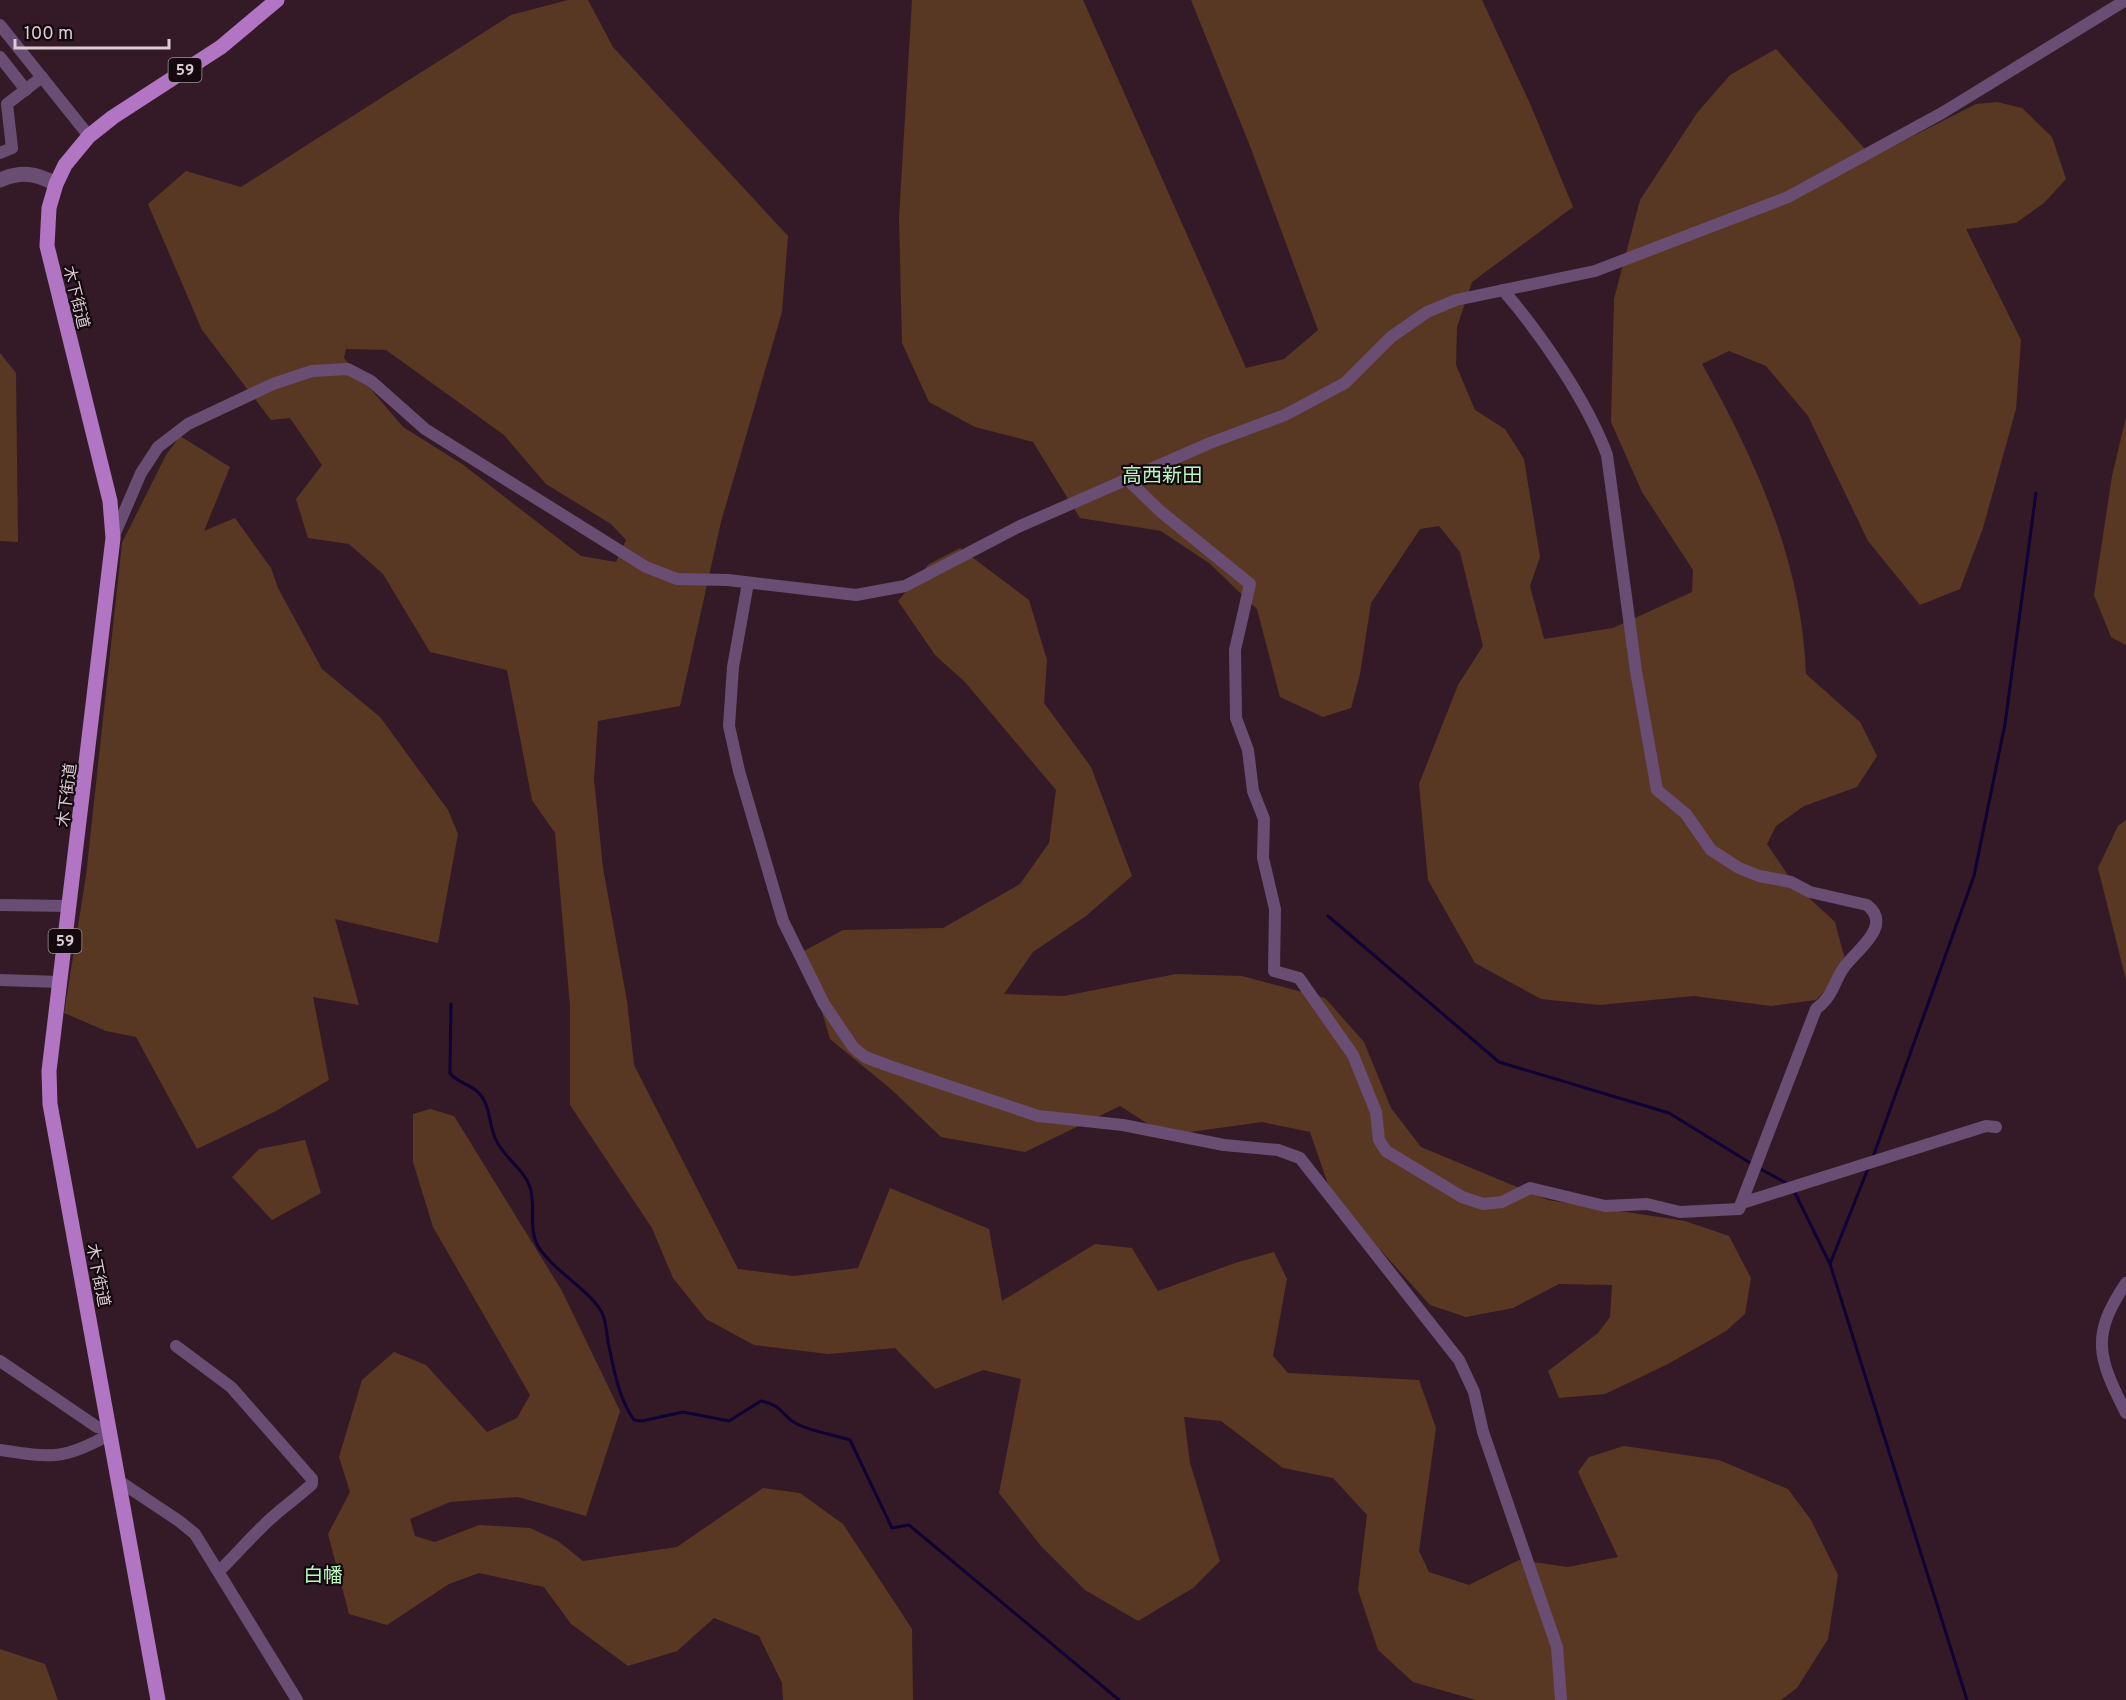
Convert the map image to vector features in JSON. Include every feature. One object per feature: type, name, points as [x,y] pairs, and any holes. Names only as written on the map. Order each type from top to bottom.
[{"type":"main road","name":"木下街道","points":[[158,1700],[50,1104],[49,1071],[113,538],[110,501],[47,246],[49,208],[56,184],[65,165],[89,136],[112,117],[221,47],[277,0]]},
{"type":"street","points":[[113,538],[141,473],[158,447],[188,424],[273,384],[312,371],[348,369],[371,381],[425,429],[646,567],[677,579],[748,583],[856,595],[904,586],[1018,527],[1210,443],[1285,415],[1345,383],[1391,337],[1427,312],[1456,300],[1595,271],[1788,197],[1952,107],[2126,0]]},
{"type":"street","points":[[0,25],[89,136]]},
{"type":"street","points":[[14,42],[0,56],[26,90]]},
{"type":"street","points":[[0,153],[12,148],[8,104],[42,77]]},
{"type":"street","points":[[0,180],[18,173],[36,174],[56,184]]},
{"type":"street","points":[[1128,480],[1160,511],[1250,584],[1235,650],[1236,718],[1248,750],[1253,791],[1264,819],[1263,858],[1275,909],[1274,971],[1299,978],[1353,1055],[1376,1112],[1379,1140],[1386,1151],[1462,1197],[1482,1204],[1502,1202],[1530,1188],[1605,1206],[1647,1204],[1680,1212],[1739,1209],[1816,1009],[1835,989],[1844,967],[1873,934],[1878,920],[1874,910],[1867,905],[1810,892],[1791,882],[1759,876],[1739,868],[1711,850],[1686,814],[1658,790],[1636,670],[1613,480],[1607,455],[1601,439],[1561,369],[1503,290]]},
{"type":"street","points":[[748,583],[733,667],[729,726],[739,771],[783,921],[824,1004],[853,1047],[865,1057],[1038,1116],[1123,1125],[1224,1145],[1278,1150],[1300,1158],[1459,1360],[1474,1392],[1486,1442],[1557,1647],[1561,1700]]},
{"type":"street","points":[[0,905],[70,906]]},
{"type":"street","points":[[0,980],[60,982]]},
{"type":"street","points":[[1742,1203],[1986,1126],[1996,1127]]},
{"type":"street","points":[[2126,1283],[2111,1305],[2103,1326],[2100,1344],[2106,1372],[2126,1413]]},
{"type":"street","points":[[176,1346],[231,1387],[312,1479],[312,1484],[304,1492],[261,1527],[219,1571]]},
{"type":"street","points":[[0,1361],[97,1427],[110,1432]]},
{"type":"street","points":[[0,1450],[57,1456],[79,1452],[110,1432]]},
{"type":"street","points":[[118,1481],[195,1534],[219,1571],[264,1651],[297,1700]]},
{"type":"shaded area","points":[[568,0],[588,0],[613,47],[788,236],[782,312],[721,522],[680,706],[598,721],[594,779],[603,868],[627,1001],[634,1065],[738,1269],[794,1276],[858,1268],[890,1188],[989,1229],[1002,1301],[1095,1244],[1132,1248],[1158,1291],[1235,1263],[1274,1252],[1287,1279],[1273,1356],[1288,1373],[1419,1380],[1436,1428],[1419,1551],[1429,1572],[1469,1585],[1519,1560],[1568,1567],[1618,1557],[1578,1472],[1589,1457],[1624,1446],[1719,1460],[1788,1489],[1811,1520],[1838,1575],[1828,1639],[1797,1688],[1781,1700],[1476,1700],[1413,1682],[1378,1650],[1358,1590],[1367,1515],[1333,1478],[1283,1468],[1221,1421],[1184,1417],[1190,1463],[1220,1561],[1193,1588],[1138,1621],[1085,1590],[1041,1546],[999,1493],[1021,1379],[983,1370],[935,1389],[895,1348],[828,1354],[754,1345],[706,1319],[673,1278],[652,1228],[570,1105],[570,1006],[555,833],[532,800],[507,670],[430,652],[383,574],[349,544],[308,538],[296,499],[322,465],[290,418],[271,420],[202,330],[148,204],[186,171],[241,187],[511,15]],"holes":[[[346,349],[386,350],[504,435],[546,484],[611,524],[626,540],[616,562],[581,556],[462,464],[403,427],[344,358]]]},
{"type":"shaded area","points":[[912,0],[1083,0],[1246,368],[1284,359],[1318,330],[1250,146],[1191,0],[1482,0],[1531,106],[1573,207],[1472,282],[1457,327],[1456,365],[1475,410],[1505,429],[1524,459],[1540,557],[1530,586],[1544,639],[1613,628],[1692,592],[1693,570],[1642,492],[1611,422],[1614,299],[1640,200],[1697,113],[1730,75],[1776,49],[1872,157],[1976,104],[1997,102],[2022,108],[2052,137],[2066,179],[2044,203],[2016,223],[1966,229],[2021,340],[2016,409],[1983,528],[1960,589],[1920,605],[1868,541],[1808,416],[1766,366],[1729,351],[1702,364],[1758,475],[1773,513],[1796,592],[1803,633],[1806,674],[1860,722],[1877,756],[1857,787],[1804,806],[1776,826],[1767,844],[1794,884],[1835,922],[1847,967],[1816,1000],[1771,1006],[1694,996],[1599,1005],[1541,999],[1475,963],[1428,880],[1419,784],[1458,685],[1483,646],[1460,552],[1439,526],[1420,529],[1371,603],[1360,674],[1351,708],[1323,717],[1280,697],[1257,609],[1209,563],[1161,531],[1080,518],[1033,442],[975,427],[929,402],[902,343],[899,218]]},
{"type":"shaded area","points":[[0,353],[16,373],[18,542],[0,541]]},
{"type":"shaded area","points":[[2126,417],[2126,645],[2111,637],[2094,595],[2112,476]]},
{"type":"shaded area","points":[[180,436],[230,467],[204,531],[235,518],[271,568],[278,588],[322,669],[380,717],[448,810],[458,834],[438,943],[335,919],[359,1005],[313,997],[329,1080],[274,1112],[197,1149],[136,1037],[106,1031],[64,1013],[86,876],[122,543],[166,455]]},
{"type":"shaded area","points":[[960,548],[1029,600],[1047,660],[1044,703],[1091,767],[1132,876],[1086,916],[1033,952],[1004,994],[1064,996],[1176,974],[1242,976],[1325,998],[1364,1042],[1391,1108],[1421,1147],[1548,1200],[1685,1221],[1729,1236],[1751,1278],[1745,1314],[1726,1331],[1668,1364],[1605,1394],[1559,1398],[1548,1371],[1598,1333],[1610,1317],[1612,1285],[1559,1284],[1513,1308],[1466,1317],[1430,1305],[1332,1196],[1310,1132],[1262,1122],[1183,1133],[1156,1129],[1120,1106],[1025,1152],[941,1137],[892,1090],[830,1039],[804,951],[843,930],[943,928],[1020,884],[1049,843],[1056,790],[965,682],[935,655],[898,601],[929,564]]},
{"type":"shaded area","points":[[2126,820],[2126,980],[2098,868],[2118,826]]},
{"type":"shaded area","points":[[430,1109],[454,1116],[562,1291],[620,1411],[586,1516],[518,1497],[450,1502],[410,1519],[415,1536],[435,1542],[479,1525],[530,1528],[558,1541],[583,1561],[677,1547],[763,1488],[800,1493],[843,1524],[912,1629],[913,1700],[783,1700],[782,1683],[759,1636],[714,1618],[677,1651],[628,1666],[571,1624],[544,1587],[479,1573],[449,1584],[387,1625],[349,1614],[328,1534],[350,1492],[339,1457],[362,1380],[394,1352],[426,1365],[487,1432],[517,1418],[530,1395],[433,1227],[413,1162],[413,1114]]},
{"type":"shaded area","points":[[305,1140],[321,1193],[272,1220],[232,1177],[259,1149]]},
{"type":"shaded area","points":[[0,1649],[45,1664],[58,1700],[0,1700]]},
{"type":"waterway","points":[[1873,1157],[1974,876],[2005,724],[2036,493]]},
{"type":"waterway","points":[[1328,916],[1499,1062],[1669,1113],[1752,1164]]},
{"type":"waterway","points":[[451,1004],[450,1073],[482,1097],[496,1140],[527,1181],[532,1194],[533,1232],[538,1246],[553,1264],[591,1298],[603,1315],[617,1382],[634,1420],[642,1421],[683,1412],[729,1421],[761,1401],[775,1406],[799,1425],[850,1440],[892,1528],[909,1525],[1119,1700]]},
{"type":"waterway","points":[[1830,1264],[1869,1166]]},
{"type":"waterway","points":[[1757,1167],[1788,1184]]},
{"type":"waterway","points":[[1794,1191],[1830,1264],[1967,1700]]},
{"type":"district","name":"高西新田","points":[[1162,475]]},
{"type":"district","name":"白幡","points":[[323,1575]]}]
